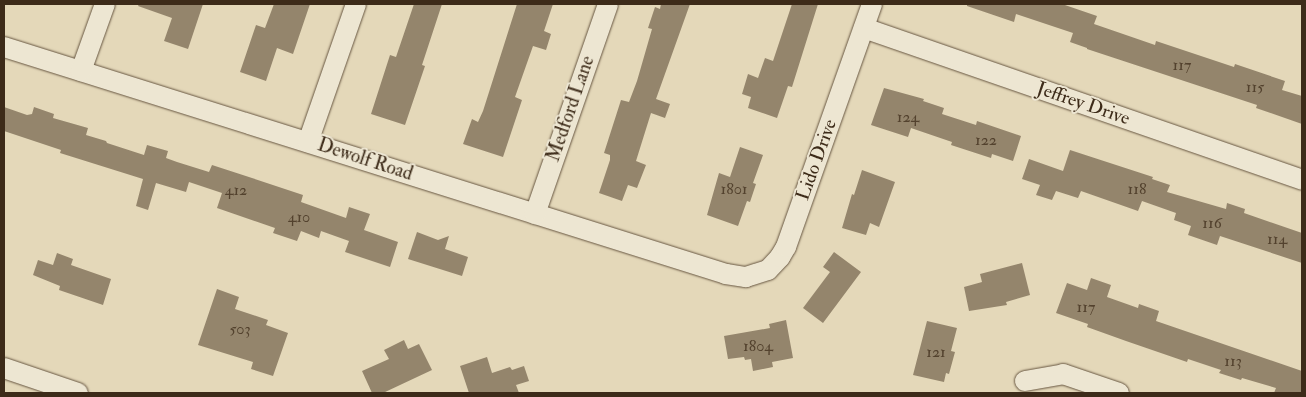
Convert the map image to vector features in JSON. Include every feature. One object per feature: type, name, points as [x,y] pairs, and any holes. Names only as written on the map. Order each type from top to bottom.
[{"type":"street","points":[[81,72],[105,4]]},
{"type":"street","points":[[308,142],[356,4]]},
{"type":"street","name":"Medford Lane","points":[[535,214],[608,4]]},
{"type":"street","name":"Lido Drive","points":[[726,274],[746,277],[755,276],[768,270],[780,257],[872,4]]},
{"type":"street","name":"Jeffrey Drive","points":[[864,28],[1302,180]]},
{"type":"street","name":"Dewolf Road","points":[[4,47],[726,274]]},
{"type":"street","points":[[4,368],[78,393]]},
{"type":"street","points":[[1025,381],[1063,374],[1119,393]]},
{"type":"building","points":[[139,4],[203,4],[188,49],[164,41],[172,18],[138,6]]},
{"type":"building","points":[[274,4],[310,4],[293,54],[277,48],[266,81],[240,72],[256,25],[265,28]]},
{"type":"building","points":[[414,4],[442,4],[422,65],[425,66],[405,125],[371,114],[390,55],[396,57]]},
{"type":"building","points":[[517,4],[553,4],[544,31],[551,34],[546,50],[533,46],[515,97],[522,100],[503,157],[463,144],[472,119],[478,122],[483,111]]},
{"type":"building","points":[[661,4],[690,4],[656,99],[670,104],[665,118],[651,113],[636,161],[646,165],[637,188],[628,185],[622,201],[599,193],[610,160],[610,155],[604,153],[621,100],[629,102],[652,29],[648,28],[655,7],[660,9]]},
{"type":"building","points":[[792,4],[818,4],[792,87],[788,86],[777,118],[748,108],[751,97],[742,94],[748,74],[758,78],[765,58],[773,61]]},
{"type":"building","points":[[967,4],[1062,4],[1097,16],[1094,24],[1155,45],[1156,41],[1234,67],[1235,64],[1285,81],[1282,90],[1302,96],[1302,124],[1256,108],[1257,105],[1087,49],[1070,42],[1073,33],[1016,14],[1014,22],[967,6]]},
{"type":"building","points":[[884,88],[924,99],[923,101],[944,108],[942,114],[976,125],[977,121],[1021,136],[1013,161],[992,154],[991,158],[951,145],[952,142],[911,128],[908,137],[871,125]]},
{"type":"building","points":[[4,107],[27,115],[32,114],[34,107],[54,114],[53,118],[88,128],[86,135],[106,141],[107,143],[144,155],[147,145],[168,151],[166,158],[209,172],[212,165],[303,195],[301,202],[346,218],[349,207],[370,214],[364,230],[398,242],[390,267],[345,252],[349,241],[321,231],[319,238],[301,231],[297,241],[273,233],[275,228],[217,208],[222,193],[189,182],[186,192],[156,183],[148,210],[136,206],[143,179],[60,153],[61,150],[4,131]]},
{"type":"building","points":[[740,147],[763,155],[753,183],[756,184],[750,202],[747,201],[738,226],[707,215],[719,173],[730,177]]},
{"type":"building","points":[[1070,150],[1153,177],[1152,179],[1170,185],[1167,192],[1226,209],[1227,203],[1245,209],[1244,213],[1302,233],[1302,263],[1220,236],[1217,245],[1188,235],[1191,226],[1174,220],[1176,213],[1142,201],[1138,211],[1081,191],[1078,198],[1056,191],[1052,200],[1036,195],[1040,185],[1022,179],[1029,159],[1063,171]]},
{"type":"building","points":[[862,170],[895,182],[879,227],[870,223],[866,235],[842,228],[852,194],[854,195]]},
{"type":"building","points":[[417,232],[438,240],[449,236],[445,249],[468,257],[462,276],[408,259]]},
{"type":"building","points":[[834,252],[861,272],[823,323],[803,308],[830,272],[823,267]]},
{"type":"building","points":[[57,253],[73,259],[71,265],[111,279],[103,305],[59,290],[60,286],[33,275],[38,260],[53,265]]},
{"type":"building","points":[[1022,263],[1030,295],[1006,302],[1007,305],[969,311],[964,287],[982,282],[980,274]]},
{"type":"building","points":[[1091,278],[1111,285],[1107,297],[1138,308],[1139,304],[1159,311],[1156,321],[1302,371],[1302,393],[1274,393],[1276,388],[1219,373],[1221,370],[1188,359],[1187,362],[1126,341],[1087,327],[1088,324],[1056,313],[1067,283],[1087,290]]},
{"type":"building","points":[[217,289],[239,297],[235,309],[268,320],[266,325],[288,333],[273,376],[251,369],[253,362],[198,345]]},
{"type":"building","points":[[786,320],[793,358],[772,362],[773,367],[753,371],[751,359],[745,360],[744,357],[728,359],[724,336],[770,328],[769,324]]},
{"type":"building","points":[[927,321],[957,328],[951,351],[955,352],[949,374],[946,373],[944,382],[913,375]]},
{"type":"building","points":[[404,340],[408,349],[419,344],[432,370],[383,393],[372,393],[362,371],[389,359],[384,350]]},
{"type":"building","points":[[487,357],[492,373],[510,367],[512,370],[524,366],[529,381],[516,385],[519,393],[469,393],[460,366]]}]
